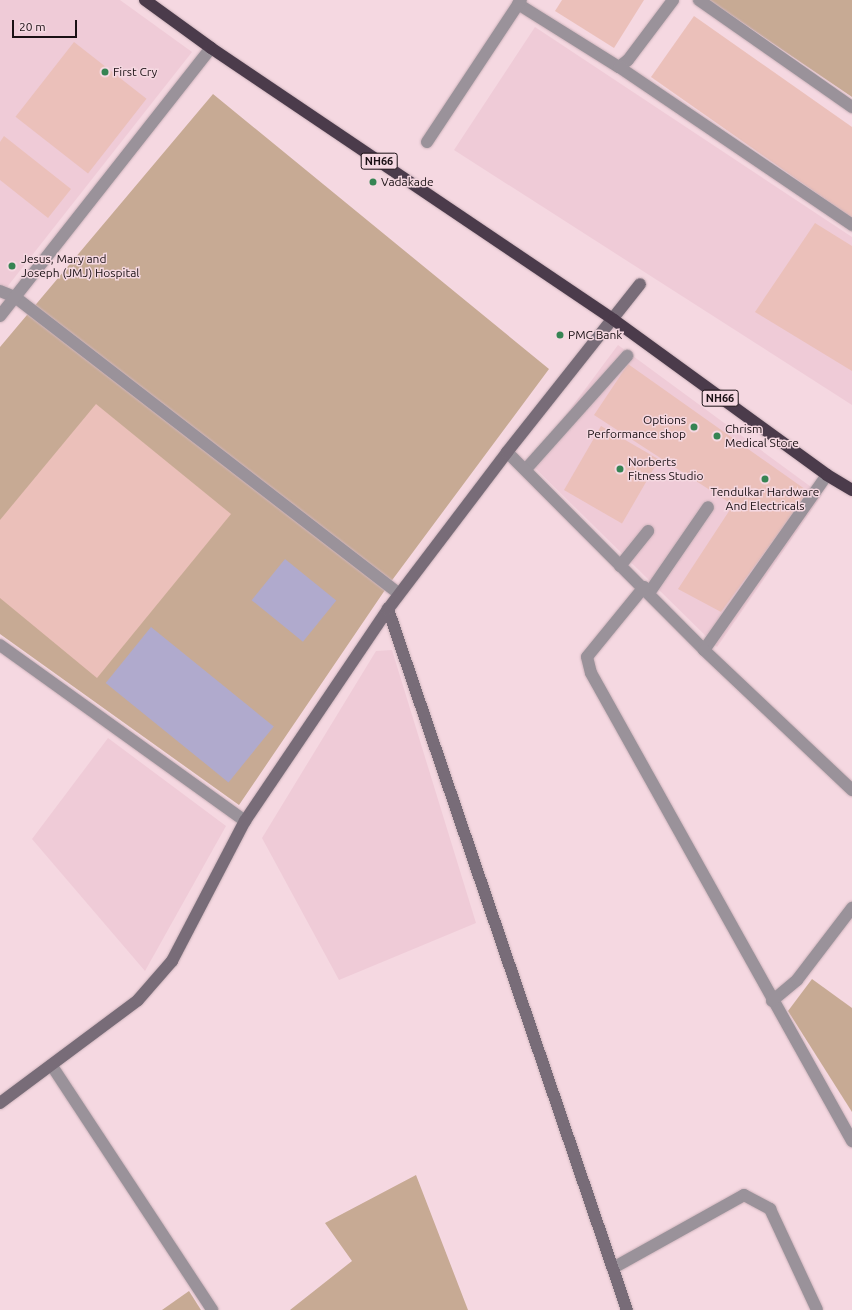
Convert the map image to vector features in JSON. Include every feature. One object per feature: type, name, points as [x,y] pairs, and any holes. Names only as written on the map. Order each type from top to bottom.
[{"type":"highway","name":"NH66","points":[[145,0],[211,48],[614,320],[827,475],[852,490]]},
{"type":"street","points":[[619,67],[673,0]]},
{"type":"street","points":[[699,0],[852,108]]},
{"type":"street","points":[[427,142],[519,2],[619,67],[852,225]]},
{"type":"street","points":[[0,316],[211,48]]},
{"type":"street","points":[[0,1103],[52,1066],[138,1000],[172,961],[246,821],[388,609],[507,452],[614,320],[640,284]]},
{"type":"street","points":[[0,291],[15,297],[399,594]]},
{"type":"street","points":[[526,469],[627,356]]},
{"type":"street","points":[[507,452],[526,469],[704,650],[852,790]]},
{"type":"street","points":[[704,650],[827,475]]},
{"type":"street","points":[[708,507],[646,590],[587,657],[591,673],[772,1001],[852,1141]]},
{"type":"street","points":[[620,566],[648,531]]},
{"type":"street","points":[[388,609],[613,1268],[625,1309]]},
{"type":"street","points":[[0,645],[246,821]]},
{"type":"street","points":[[772,1001],[797,980],[852,908]]},
{"type":"street","points":[[52,1066],[212,1310]]},
{"type":"street","points":[[613,1268],[744,1195],[770,1209],[817,1310]]},
{"type":"shaded area","points":[[0,0],[120,0],[192,52],[0,296]]},
{"type":"shaded area","points":[[709,0],[852,0],[852,97]]},
{"type":"shaded area","points":[[535,27],[852,237],[852,405],[454,150]]},
{"type":"shaded area","points":[[213,94],[549,369],[387,587],[239,805],[0,634],[0,347]]},
{"type":"shaded area","points":[[618,345],[822,495],[717,647],[530,463]]},
{"type":"shaded area","points":[[285,559],[336,601],[303,642],[252,600]]},
{"type":"shaded area","points":[[151,627],[274,726],[228,782],[106,683]]},
{"type":"shaded area","points":[[392,650],[476,923],[339,980],[262,838],[376,651]]},
{"type":"shaded area","points":[[108,738],[226,826],[145,971],[32,839]]},
{"type":"shaded area","points":[[812,979],[852,1008],[852,1112],[788,1011]]},
{"type":"shaded area","points":[[416,1175],[468,1310],[290,1310],[352,1261],[325,1223]]},
{"type":"shaded area","points":[[189,1291],[201,1310],[162,1310]]},
{"type":"building","points":[[562,0],[644,0],[614,48],[555,11]]},
{"type":"building","points":[[694,16],[852,127],[852,218],[651,77]]},
{"type":"building","points":[[74,42],[146,99],[88,174],[16,117]]},
{"type":"building","points":[[4,136],[71,189],[48,218],[0,180],[0,142]]},
{"type":"building","points":[[815,223],[852,246],[852,371],[755,312]]},
{"type":"building","points":[[628,364],[809,492],[721,612],[678,589],[733,505],[594,415]]},
{"type":"building","points":[[96,404],[231,514],[97,678],[0,598],[0,520]]},
{"type":"building","points":[[601,426],[659,459],[622,524],[564,490]]},
{"type":"place","name":"First Cry","points":[[105,72]]},
{"type":"place","name":"Vadakade","points":[[373,182]]},
{"type":"place","name":"Jesus, Mary and Joseph (JMJ) Hospital","points":[[12,266]]},
{"type":"place","name":"PMC Bank","points":[[560,335]]},
{"type":"place","name":"Options Performance shop","points":[[694,427]]},
{"type":"place","name":"Chrism Medical Store","points":[[717,436]]},
{"type":"place","name":"Norberts Fitness Studio","points":[[620,469]]},
{"type":"place","name":"Tendulkar Hardware And Electricals","points":[[765,479]]}]
